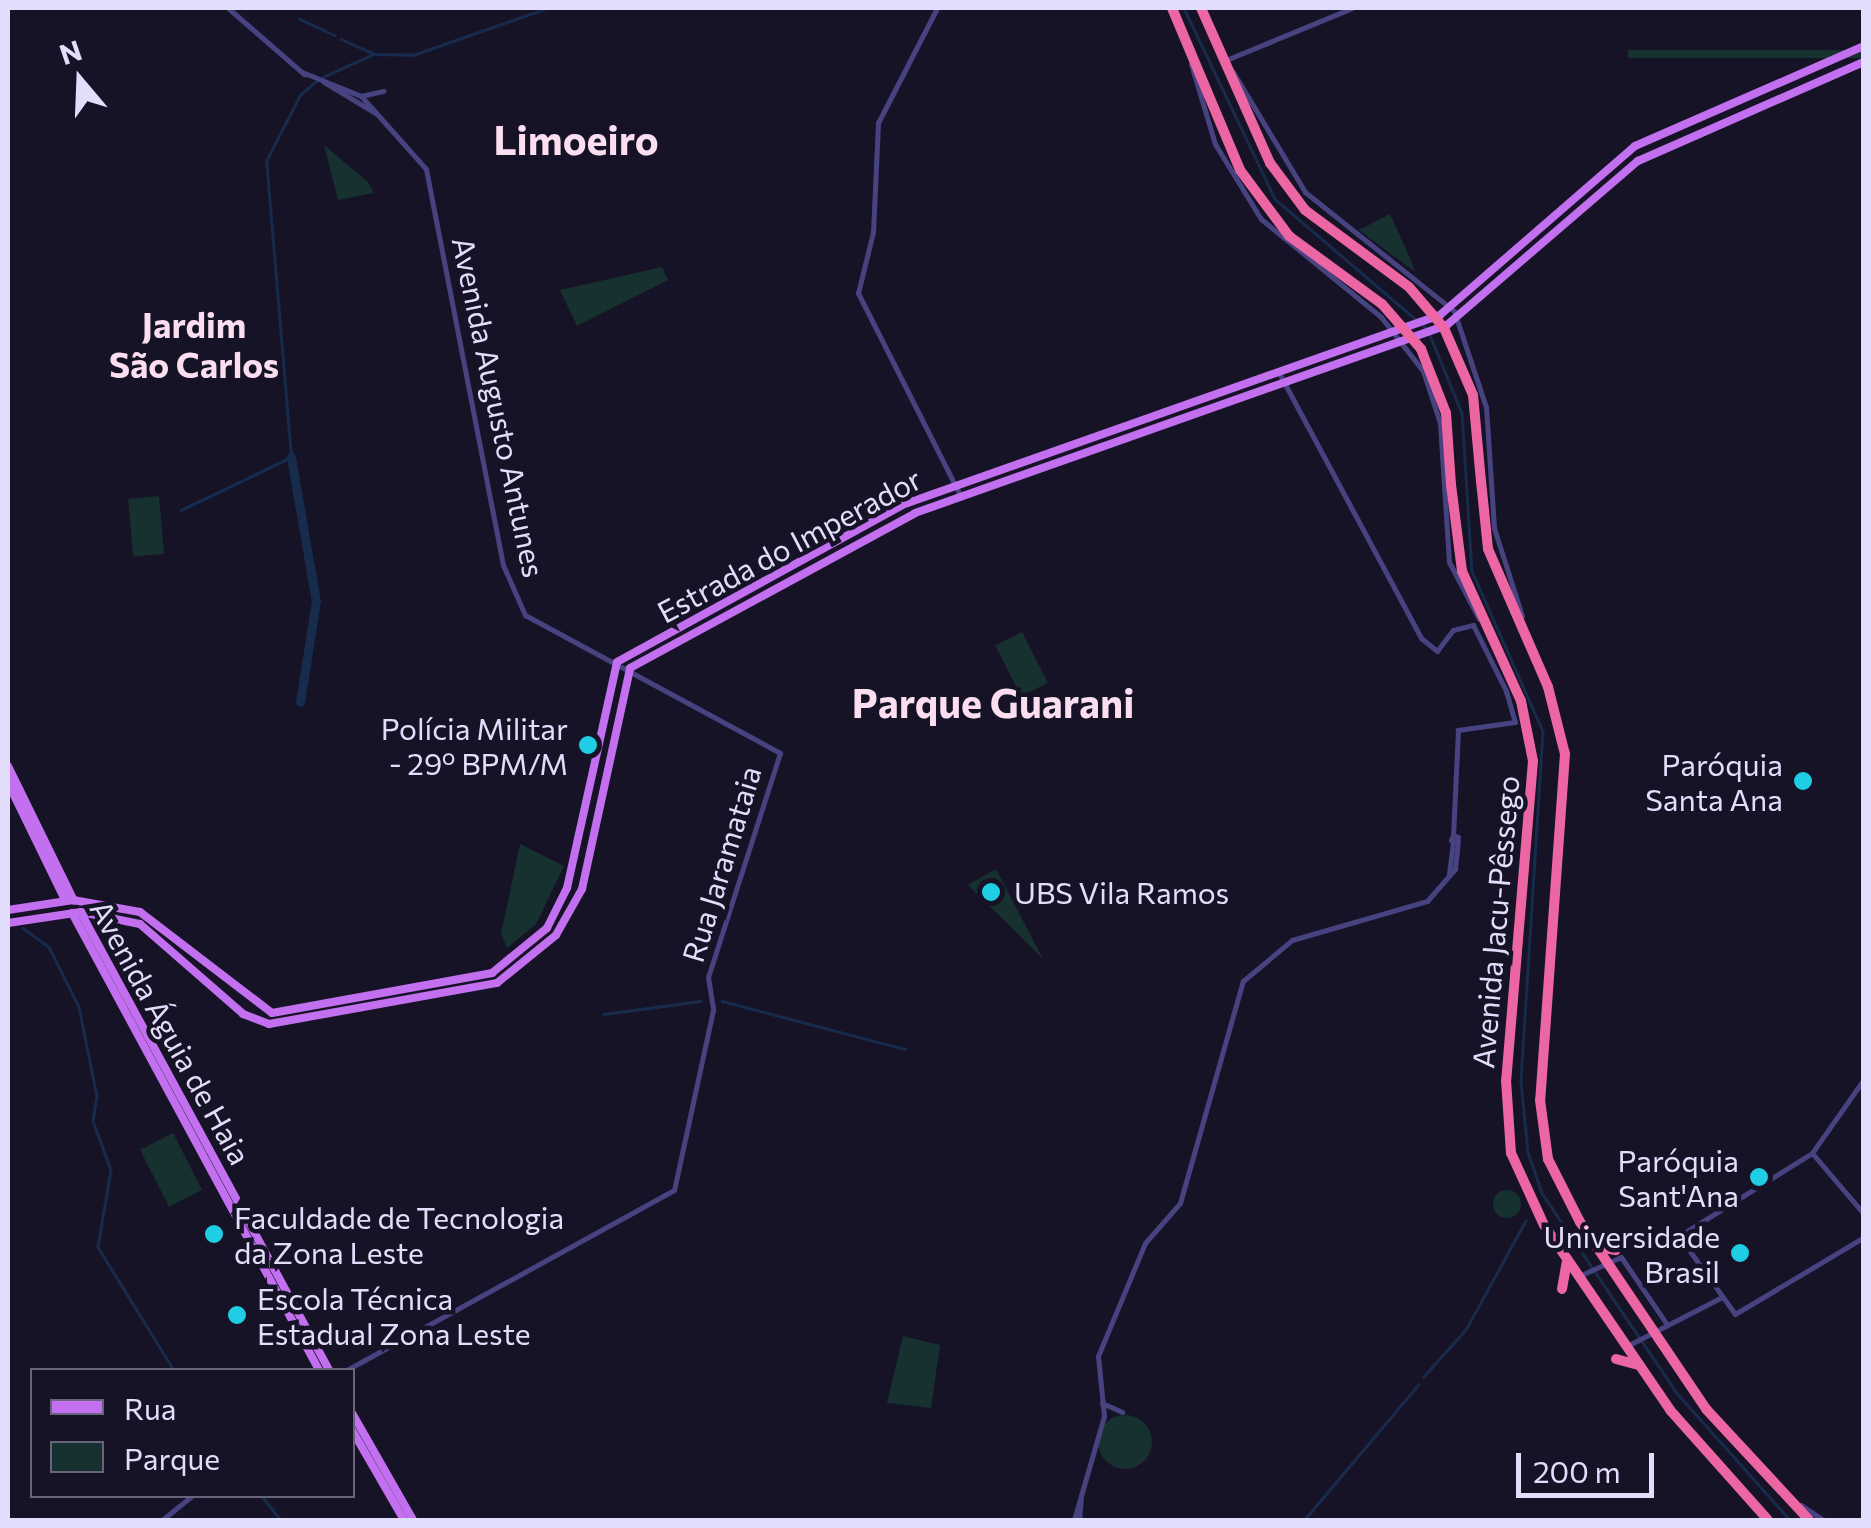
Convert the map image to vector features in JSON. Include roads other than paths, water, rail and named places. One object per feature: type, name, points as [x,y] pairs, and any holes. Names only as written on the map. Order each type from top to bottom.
[{"type":"highway","name":"Avenida Jacu-Pêssego","points":[[1172,8],[1191,64],[1240,170],[1281,228],[1382,304],[1421,348],[1446,413],[1456,551],[1477,622],[1530,728],[1534,781],[1506,1124],[1524,1188],[1567,1261],[1640,1365],[1768,1520]]},
{"type":"highway","name":"Avenida Jacu-Pêssego","points":[[1202,8],[1270,163],[1306,210],[1410,287],[1444,328],[1473,395],[1488,549],[1556,710],[1565,779],[1540,1119],[1554,1178],[1650,1332],[1765,1479],[1809,1520]]},
{"type":"highway","points":[[1596,1247],[1616,1250]]},
{"type":"highway","points":[[1562,1289],[1567,1261]]},
{"type":"highway","points":[[1616,1359],[1640,1365]]},
{"type":"main road","name":"Estrada do Imperador","points":[[612,668],[882,516],[966,482],[1430,318],[1450,307],[1635,146],[1864,46]]},
{"type":"main road","points":[[1829,61],[1834,74]]},
{"type":"main road","name":"Estrada do Imperador","points":[[623,674],[888,526],[1438,328],[1478,299],[1638,161],[1864,62]]},
{"type":"main road","points":[[1475,286],[1478,299]]},
{"type":"main road","points":[[1338,365],[1381,337],[1384,321]]},
{"type":"main road","points":[[961,497],[966,482]]},
{"type":"main road","points":[[8,910],[69,900],[107,905],[162,925],[264,1012],[492,973],[547,928],[573,873],[612,668]]},
{"type":"main road","points":[[8,923],[76,913],[106,916],[148,928],[260,1023],[498,983],[556,936],[586,880],[623,674]]},
{"type":"main road","points":[[598,738],[611,734]]},
{"type":"main road","name":"Avenida Águia de Haia","points":[[8,766],[69,900]]},
{"type":"main road","name":"Avenida Águia de Haia","points":[[8,783],[318,1368]]},
{"type":"main road","points":[[106,916],[107,905]]},
{"type":"main road","name":"Avenida Águia de Haia","points":[[76,913],[328,1368]]},
{"type":"main road","points":[[430,982],[431,994]]},
{"type":"main road","points":[[355,1418],[413,1520]]},
{"type":"main road","points":[[355,1435],[404,1520]]},
{"type":"street","name":"Avenida Augusto Antunes","points":[[228,8],[304,73],[361,96],[430,180],[512,590],[530,623],[780,753]]},
{"type":"street","points":[[936,8],[878,123],[873,232],[858,292],[961,497]]},
{"type":"street","points":[[1352,8],[1227,65],[1305,192],[1450,307],[1456,317],[1486,406],[1497,544],[1535,657]]},
{"type":"street","points":[[1191,64],[1215,144],[1274,235],[1405,342],[1440,423],[1449,562],[1477,622],[1454,630],[1438,651],[1418,633],[1389,584],[1279,373]]},
{"type":"street","name":"Avenida Augusto Antunes","points":[[328,82],[378,114]]},
{"type":"street","points":[[361,96],[383,91]]},
{"type":"street","points":[[1077,1520],[1104,1416],[1098,1356],[1145,1242],[1180,1203],[1233,1008],[1256,963],[1292,940],[1417,907],[1448,877],[1456,838],[1458,730],[1516,722],[1500,666]]},
{"type":"street","name":"Rua Jaramataia","points":[[351,1368],[674,1190],[712,996],[707,989],[708,976],[780,753]]},
{"type":"street","points":[[1864,1079],[1812,1153],[1679,1236],[1735,1314],[1864,1237]]},
{"type":"street","points":[[1812,1153],[1864,1214]]},
{"type":"street","points":[[1580,1275],[1602,1260],[1620,1258],[1666,1322]]},
{"type":"street","points":[[1629,1345],[1666,1322],[1723,1297]]},
{"type":"street","points":[[1101,1403],[1122,1412]]},
{"type":"street","points":[[1765,1479],[1823,1520]]},
{"type":"street","points":[[162,1520],[190,1498]]},
{"type":"waterway","points":[[323,77],[374,54],[413,55],[547,8]]},
{"type":"waterway","points":[[1184,8],[1275,199],[1426,328]]},
{"type":"waterway","points":[[300,19],[334,35]]},
{"type":"waterway","points":[[341,39],[374,54]]},
{"type":"waterway","points":[[181,510],[291,457],[266,161],[300,95],[316,81]]},
{"type":"waterway","points":[[1430,335],[1462,413],[1472,571],[1543,731],[1521,1082],[1528,1152],[1542,1193],[1677,1393],[1790,1520]]},
{"type":"waterway","points":[[291,457],[316,601],[300,702]]},
{"type":"waterway","points":[[23,928],[49,947],[79,1007],[97,1096],[93,1121],[111,1170],[98,1247],[173,1368]]},
{"type":"waterway","points":[[604,1014],[700,1001]]},
{"type":"waterway","points":[[722,1001],[905,1049]]},
{"type":"waterway","points":[[1423,1377],[1466,1329],[1526,1220]]},
{"type":"waterway","points":[[1304,1520],[1418,1385]]},
{"type":"waterway","points":[[264,1498],[281,1520]]},
{"type":"place","name":"Polícia Militar - 29º BPM/M","points":[[588,745]]},
{"type":"place","name":"Paróquia Santa Ana","points":[[1803,781]]},
{"type":"place","name":"UBS Vila Ramos","points":[[991,892]]},
{"type":"place","name":"Paróquia Sant'Ana","points":[[1759,1177]]},
{"type":"place","name":"Faculdade de Tecnologia da Zona Leste","points":[[214,1234]]},
{"type":"place","name":"Universidade Brasil","points":[[1740,1253]]},
{"type":"place","name":"Escola Técnica Estadual Zona Leste","points":[[237,1315]]},
{"type":"district","name":"Limoeiro","points":[[576,139]]},
{"type":"district","name":"Jardim São Carlos","points":[[194,344]]},
{"type":"district","name":"Parque Guarani","points":[[993,702]]}]
